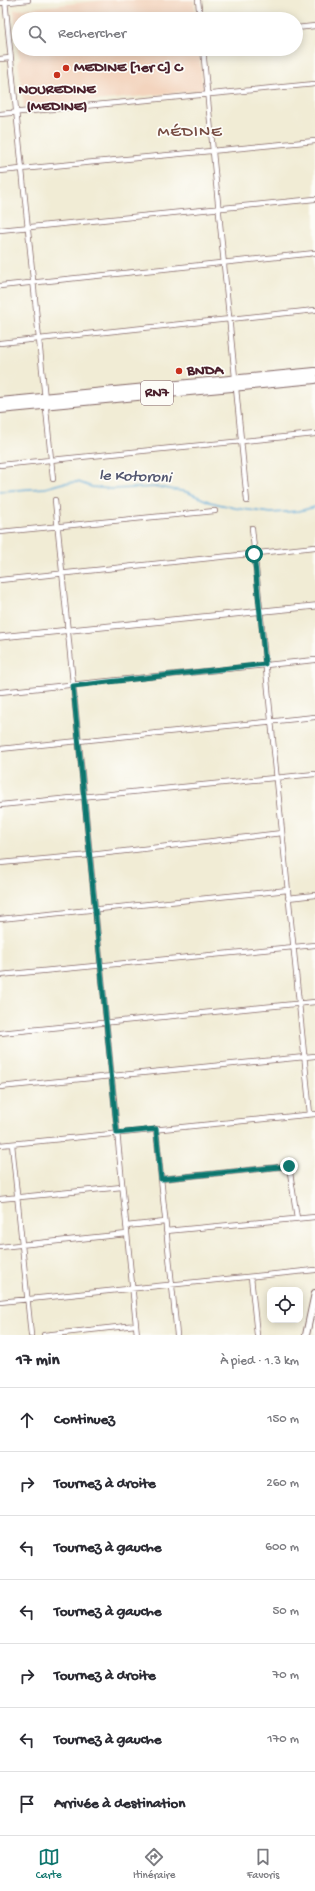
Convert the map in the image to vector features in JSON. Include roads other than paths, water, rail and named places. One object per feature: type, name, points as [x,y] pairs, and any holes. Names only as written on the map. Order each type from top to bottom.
[{"type":"highway","name":"RN7","points":[[0,402],[45,401],[237,382],[315,372]]},
{"type":"highway","name":"RN7","points":[[237,382],[315,379]]},
{"type":"highway","name":"RN7","points":[[0,409],[45,401]]},
{"type":"main road","points":[[306,1335],[315,1293]]},
{"type":"street","points":[[28,0],[3,2],[22,169],[52,479]]},
{"type":"street","points":[[198,0],[199,12]]},
{"type":"street","points":[[303,27],[315,26]]},
{"type":"street","points":[[204,56],[223,262],[237,382],[247,501]]},
{"type":"street","points":[[0,59],[10,58]]},
{"type":"street","points":[[0,114],[207,93],[315,84]]},
{"type":"street","points":[[0,171],[315,141]]},
{"type":"street","points":[[0,230],[315,199]]},
{"type":"street","points":[[0,286],[315,253]]},
{"type":"street","points":[[0,343],[315,310]]},
{"type":"street","points":[[0,465],[315,434]]},
{"type":"street","points":[[55,500],[85,796],[94,910],[137,1335]]},
{"type":"street","points":[[0,532],[215,511]]},
{"type":"street","points":[[0,1145],[313,1114],[304,1057],[252,528]]},
{"type":"street","points":[[0,580],[315,548]]},
{"type":"street","points":[[0,637],[315,606]]},
{"type":"street","points":[[0,692],[73,686],[265,664],[315,660]]},
{"type":"street","points":[[0,749],[315,717]]},
{"type":"street","points":[[0,804],[315,774]]},
{"type":"street","points":[[0,863],[90,855],[282,834]]},
{"type":"street","points":[[0,919],[288,890]]},
{"type":"street","points":[[288,898],[315,896]]},
{"type":"street","points":[[0,975],[315,944]]},
{"type":"street","points":[[0,1033],[315,1002]]},
{"type":"street","points":[[0,1087],[315,1056]]},
{"type":"street","points":[[156,1129],[177,1335]]},
{"type":"street","points":[[12,1144],[31,1335]]},
{"type":"street","points":[[161,1179],[289,1166],[297,1218]]},
{"type":"street","points":[[0,1199],[122,1186]]},
{"type":"street","points":[[166,1231],[315,1217]]},
{"type":"street","points":[[126,1226],[165,1222]]},
{"type":"street","points":[[0,1247],[127,1234]]},
{"type":"street","points":[[0,1302],[315,1270]]},
{"type":"street","points":[[251,1277],[258,1335]]},
{"type":"street","points":[[44,1335],[136,1325]]},
{"type":"waterway","name":"le Kotoroni","points":[[0,491],[45,488],[63,483],[78,482],[92,487],[111,489],[158,487],[187,492],[210,502],[235,508],[271,513],[299,511],[315,507]]},
{"type":"place","name":"MEDINE [1er C] C","points":[[66,68]]},
{"type":"place","name":"NOUREDINE (MEDINE)","points":[[57,75]]},
{"type":"place","name":"BNDA","points":[[179,371]]},
{"type":"district","name":"MÉDINE","points":[[190,133]]}]
